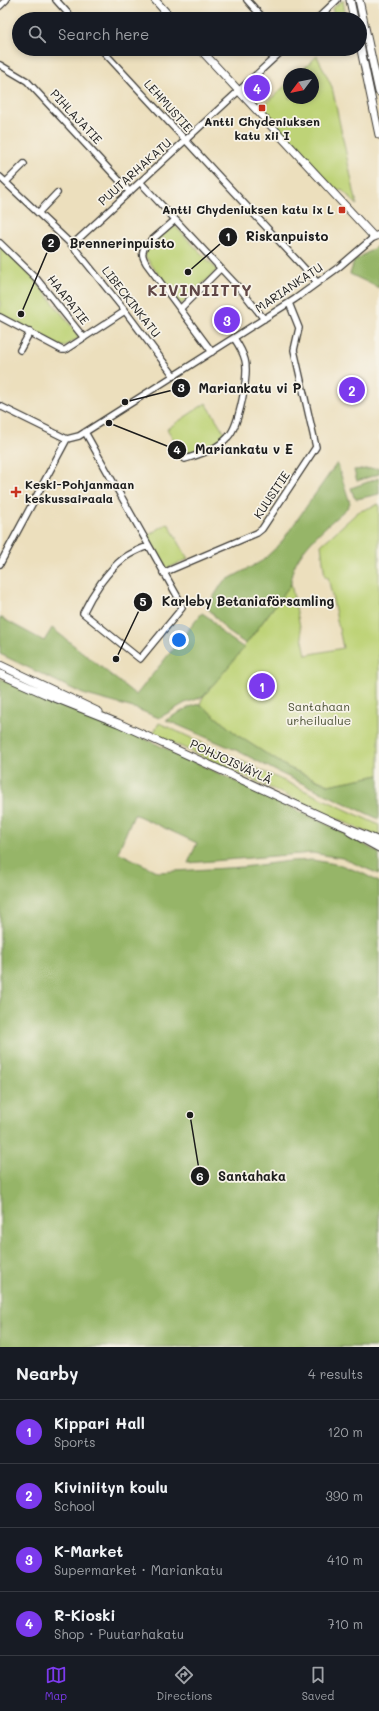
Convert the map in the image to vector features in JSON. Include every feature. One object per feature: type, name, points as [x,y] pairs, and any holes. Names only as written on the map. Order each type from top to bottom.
[{"type":"main road","points":[[155,0],[166,12]]},
{"type":"main road","points":[[350,0],[353,12]]},
{"type":"main road","points":[[360,0],[362,12]]},
{"type":"main road","points":[[367,34],[379,92]]},
{"type":"main road","points":[[206,56],[376,236]]},
{"type":"main road","points":[[362,56],[379,135]]},
{"type":"main road","name":"POHJOISVÄYLÄ","points":[[0,665],[87,706],[118,723]]},
{"type":"main road","name":"POHJOISVÄYLÄ","points":[[0,674],[45,694],[118,723],[334,822],[379,841]]},
{"type":"main road","name":"POHJOISVÄYLÄ","points":[[334,822],[379,848]]},
{"type":"street","points":[[0,6],[6,0]]},
{"type":"street","points":[[56,0],[67,12]]},
{"type":"street","points":[[247,0],[258,12]]},
{"type":"street","points":[[324,12],[337,0]]},
{"type":"street","name":"LEHMUSTIE","points":[[107,56],[317,282]]},
{"type":"street","name":"PUUTARHAKATU","points":[[72,245],[276,56]]},
{"type":"street","name":"PIHLAJATIE","points":[[0,65],[27,81],[130,192]]},
{"type":"street","points":[[6,182],[24,164]]},
{"type":"street","name":"LIBECKINKATU","points":[[0,177],[72,245],[125,311],[174,376]]},
{"type":"street","points":[[140,182],[242,291],[264,319]]},
{"type":"street","points":[[38,212],[57,193]]},
{"type":"street","points":[[175,220],[143,248],[142,256],[212,352]]},
{"type":"street","name":"MARIANKATU","points":[[67,438],[75,438],[85,432],[289,303],[339,267],[376,236]]},
{"type":"street","name":"HAAPATIE","points":[[0,243],[36,278],[84,338]]},
{"type":"street","points":[[181,308],[220,269]]},
{"type":"street","name":"KUUSITIE","points":[[164,573],[257,533],[262,529],[316,447],[294,350],[299,328],[289,303]]},
{"type":"street","points":[[0,317],[62,350],[65,350],[125,311]]},
{"type":"street","points":[[20,350],[30,332]]},
{"type":"street","points":[[185,459],[216,448],[232,433],[235,426],[245,381],[246,368],[243,354],[234,338]]},
{"type":"street","points":[[0,406],[67,438],[0,564]]},
{"type":"street","points":[[85,432],[164,573],[182,608],[140,660],[83,613],[92,596],[118,563],[129,555],[148,546]]},
{"type":"green space","points":[[343,0],[345,12],[333,12],[332,9]]},
{"type":"green space","points":[[317,56],[332,87],[357,205],[341,189],[337,191],[260,109],[283,88],[283,104],[319,104],[319,68],[304,68]]},
{"type":"green space","points":[[173,224],[217,270],[181,305],[145,256],[148,246]]},
{"type":"green space","points":[[379,245],[379,288],[350,274],[354,261]]},
{"type":"green space","points":[[0,246],[36,281],[80,337],[64,347],[0,315]]},
{"type":"green space","points":[[206,403],[226,435],[215,446],[185,457],[167,429]]},
{"type":"green space","points":[[337,463],[350,503],[347,508],[320,532],[303,552],[296,562],[292,573],[291,584],[246,644],[227,631],[207,607],[223,582],[262,561],[280,544]]},
{"type":"green space","points":[[379,468],[379,474],[357,481],[354,470]]},
{"type":"green space","points":[[379,478],[379,494],[357,499],[354,497],[351,488]]},
{"type":"green space","name":"Santahaan urheilualue","points":[[379,504],[379,775],[329,785],[287,767],[240,737],[200,704],[203,697],[253,635],[291,584],[306,655],[343,648],[328,577],[325,577],[321,545],[358,512]]},
{"type":"green space","points":[[168,523],[188,559],[166,569],[147,536]]},
{"type":"green space","points":[[202,613],[211,619],[222,633],[244,648],[203,697],[185,703],[159,718],[137,709],[83,694],[0,654],[0,617],[44,641],[52,628],[136,695]]},
{"type":"green space","points":[[0,678],[38,696],[152,742],[335,828],[379,853],[379,874],[342,858],[312,853],[188,863],[197,843],[134,814],[118,852],[158,872],[243,867],[290,861],[313,860],[341,865],[362,873],[379,882],[379,1347],[0,1347]]},
{"type":"green space","points":[[200,704],[240,737],[287,767],[328,785],[379,775],[379,819],[280,773],[238,751],[166,720],[189,707]]},
{"type":"green space","points":[[159,723],[379,825],[379,838],[160,737],[154,732]]},
{"type":"place","name":"R-Kioski","points":[[257,88]]},
{"type":"place","name":"Antti Chydeniuksen katu xii I","points":[[262,108]]},
{"type":"place","name":"Antti Chydeniuksen katu ix L","points":[[342,210]]},
{"type":"place","name":"Riskanpuisto","points":[[188,272]]},
{"type":"place","name":"Brennerinpuisto","points":[[21,314]]},
{"type":"place","name":"K-Market","points":[[227,320]]},
{"type":"place","name":"Kiviniityn koulu","points":[[352,390]]},
{"type":"place","name":"Mariankatu vi P","points":[[125,402]]},
{"type":"place","name":"Mariankatu v E","points":[[109,423]]},
{"type":"place","name":"Keski-Pohjanmaan keskussairaala","points":[[16,492]]},
{"type":"place","name":"Karleby Betaniaförsamling","points":[[116,659]]},
{"type":"place","name":"Kippari Hall","points":[[262,686]]},
{"type":"place","name":"Santahaka","points":[[190,1115]]},
{"type":"district","name":"KIVINIITTY","points":[[200,290]]}]
